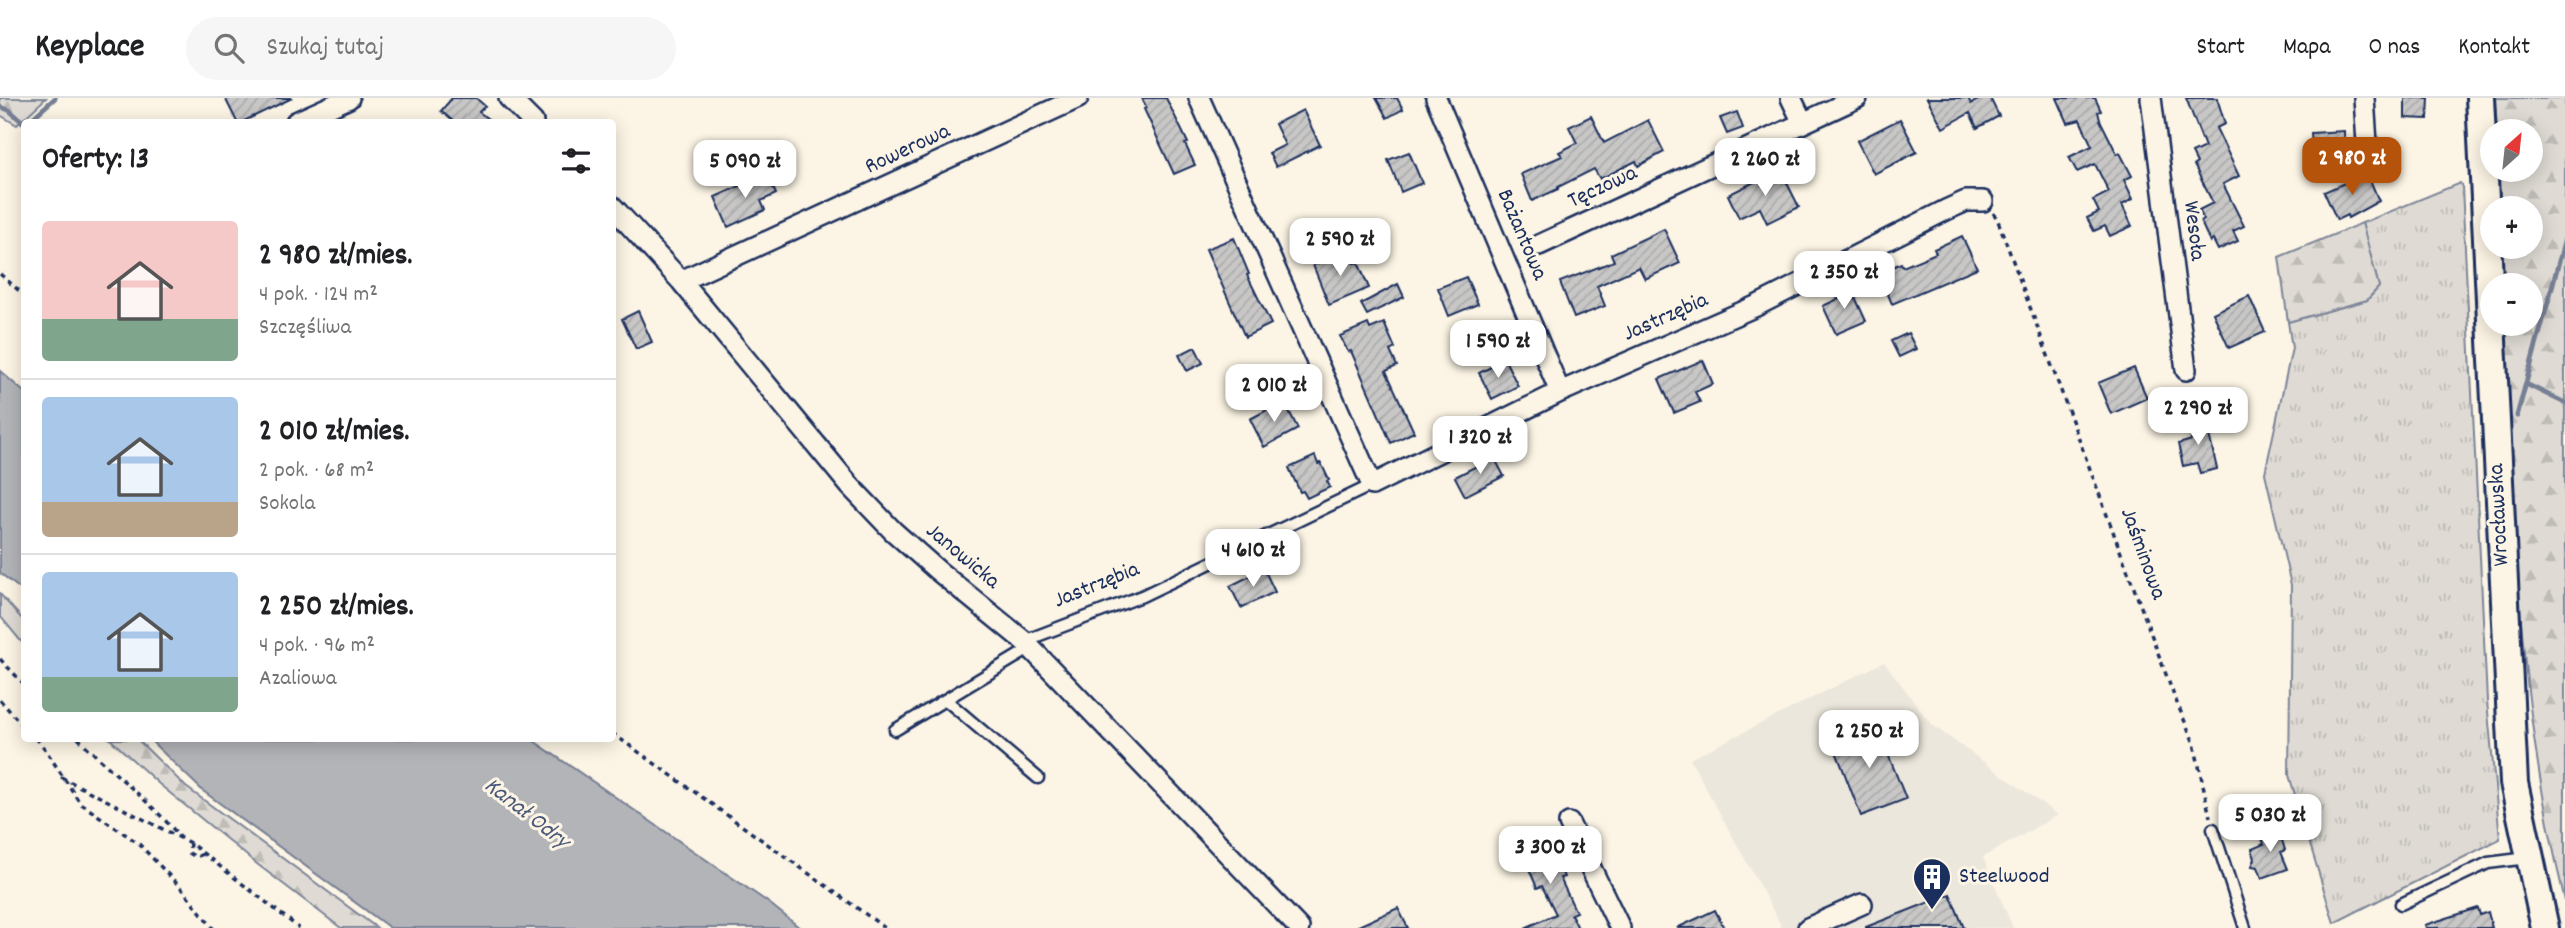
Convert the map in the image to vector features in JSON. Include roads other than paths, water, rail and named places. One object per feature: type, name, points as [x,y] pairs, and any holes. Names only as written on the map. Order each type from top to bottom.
[{"type":"main road","name":"Wrocławska","points":[[2480,98],[2514,783],[2545,928]]},
{"type":"street","points":[[303,119],[349,98]]},
{"type":"street","points":[[509,98],[530,119]]},
{"type":"street","name":"Rowerowa","points":[[681,281],[1078,98]]},
{"type":"street","points":[[1199,98],[1373,485]]},
{"type":"street","name":"Bażantowa","points":[[1436,98],[1560,392]]},
{"type":"street","points":[[1791,98],[1803,123]]},
{"type":"street","name":"Tęczowa","points":[[1539,245],[1857,98]]},
{"type":"street","name":"Wesoła","points":[[2151,98],[2186,370]]},
{"type":"street","points":[[2364,98],[2367,143]]},
{"type":"street","name":"Jastrzębia","points":[[1373,485],[1560,392],[1756,306],[1956,205],[1966,201],[1983,201]]},
{"type":"street","name":"Janowicka","points":[[616,210],[681,281],[851,487],[893,531],[1028,645],[1299,928]]},
{"type":"street","points":[[1569,822],[1620,928]]},
{"type":"street","points":[[1808,928],[1862,904]]},
{"type":"lane","name":"Jastrzębia","points":[[895,730],[946,700],[1028,645],[1142,596],[1373,485]]},
{"type":"lane","points":[[946,700],[1038,778]]},
{"type":"lane","points":[[2213,829],[2245,928]]},
{"type":"lane","points":[[2401,904],[2488,863],[2528,858]]},
{"type":"water","points":[[0,371],[21,389],[21,590],[0,573]]},
{"type":"water","name":"Kanał Odry","points":[[152,742],[535,742],[769,903],[800,928],[390,928],[203,791]]},
{"type":"waterway","points":[[31,119],[55,98]]},
{"type":"waterway","points":[[0,107],[9,110],[21,120]]},
{"type":"waterway","points":[[2517,416],[2565,239]]},
{"type":"waterway","points":[[2526,384],[2565,403]]},
{"type":"place","name":"Steelwood","points":[[1932,911]]}]
